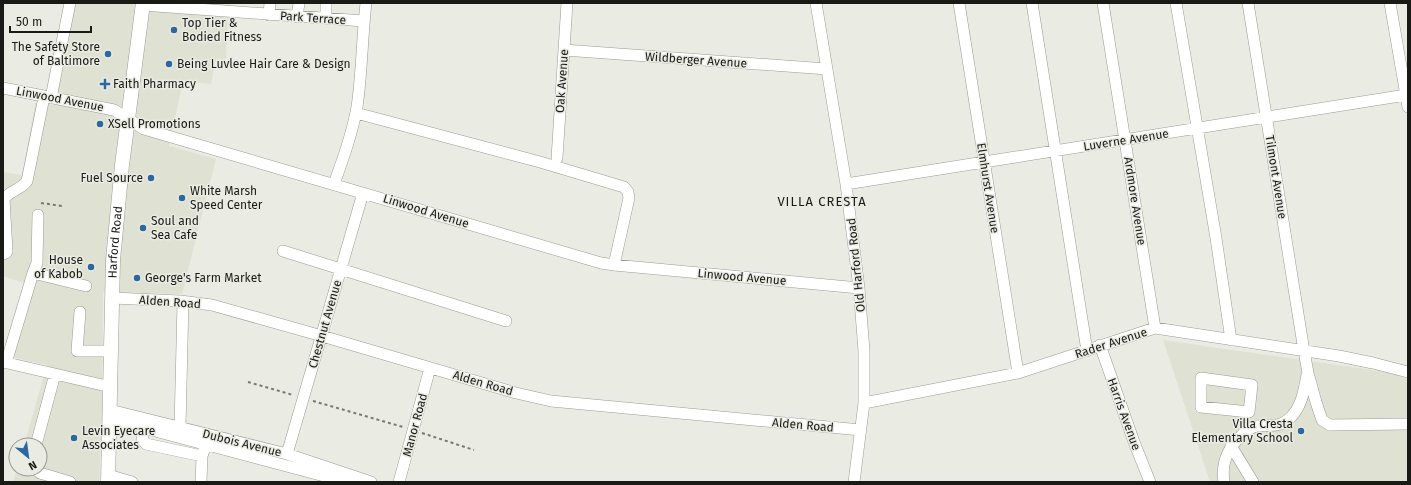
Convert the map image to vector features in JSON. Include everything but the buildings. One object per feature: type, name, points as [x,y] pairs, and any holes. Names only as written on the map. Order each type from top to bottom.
[{"type":"main road","name":"Harford Road","points":[[108,478],[115,234],[143,4]]},
{"type":"street","points":[[3,254],[7,251],[4,199],[7,194],[23,186],[27,181],[70,3]]},
{"type":"street","points":[[269,14],[270,3]]},
{"type":"street","points":[[298,17],[299,3]]},
{"type":"street","points":[[326,3],[326,19]]},
{"type":"street","points":[[334,184],[356,113],[366,3]]},
{"type":"street","name":"Oak Avenue","points":[[557,158],[567,3]]},
{"type":"street","name":"Old Harford Road","points":[[816,3],[846,184],[860,288],[864,351],[864,403],[854,482]]},
{"type":"street","name":"Elmhurst Avenue","points":[[959,3],[1018,373]]},
{"type":"street","points":[[1032,3],[1087,351]]},
{"type":"street","name":"Ardmore Avenue","points":[[1103,3],[1155,328]]},
{"type":"street","points":[[1176,3],[1196,129],[1216,238],[1231,340]]},
{"type":"street","name":"Tilmont Avenue","points":[[1248,3],[1304,351],[1308,373],[1322,420],[1330,425],[1408,424]]},
{"type":"street","points":[[1390,3],[1408,107]]},
{"type":"street","name":"Park Terrace","points":[[143,4],[240,8],[269,14],[364,22]]},
{"type":"street","name":"Wildberger Avenue","points":[[564,50],[827,69]]},
{"type":"street","name":"Linwood Avenue","points":[[3,88],[114,110],[144,129],[566,253],[614,265],[860,288]]},
{"type":"street","name":"Luverne Avenue","points":[[846,184],[1406,95]]},
{"type":"street","points":[[356,113],[540,162],[624,187],[628,192],[629,198],[614,265]]},
{"type":"street","points":[[3,185],[18,189]]},
{"type":"street","name":"Chestnut Avenue","points":[[286,454],[363,193]]},
{"type":"street","points":[[38,215],[37,263],[5,363],[110,387]]},
{"type":"street","points":[[283,251],[506,321]]},
{"type":"street","points":[[33,273],[86,286]]},
{"type":"street","name":"Alden Road","points":[[112,298],[212,305],[516,393],[551,401],[861,430]]},
{"type":"street","points":[[180,427],[183,302]]},
{"type":"street","points":[[80,312],[77,351],[111,351]]},
{"type":"street","name":"Rader Avenue","points":[[864,403],[1018,373],[1155,328],[1339,356],[1408,372]]},
{"type":"street","name":"Harris Avenue","points":[[1100,345],[1134,442],[1150,482]]},
{"type":"street","name":"Manor Road","points":[[399,482],[430,368]]},
{"type":"street","points":[[1224,482],[1223,466],[1225,457],[1231,446],[1255,426],[1280,425],[1291,417],[1301,402],[1308,373]]},
{"type":"street","points":[[38,437],[55,374]]},
{"type":"street","points":[[1249,412],[1201,407],[1201,378],[1252,385],[1249,412],[1255,426]]},
{"type":"street","name":"Dubois Avenue","points":[[110,414],[146,423],[180,427],[208,440],[286,454],[309,467],[371,482]]},
{"type":"street","points":[[202,456],[146,444],[142,439],[146,423],[309,467],[347,482]]},
{"type":"street","points":[[201,482],[202,456],[208,440]]},
{"type":"street","points":[[1231,446],[1253,482]]},
{"type":"street","points":[[48,476],[70,482]]},
{"type":"street","points":[[108,478],[132,482]]},
{"type":"path","points":[[41,203],[62,206]]},
{"type":"path","points":[[248,382],[413,430],[474,450]]},
{"type":"shaded area","points":[[75,3],[229,3],[226,59],[216,59],[211,84],[183,81],[169,146],[216,159],[182,294],[103,292],[102,422],[99,482],[13,482],[15,477],[48,477],[48,437],[26,437],[47,365],[12,357],[33,286],[3,276],[3,172],[22,175],[35,103],[56,105]]},
{"type":"shaded area","name":"Villa Cresta Elementary School","points":[[1163,340],[1393,373],[1408,380],[1408,482],[1210,482]]},
{"type":"place","name":"Top Tier & Bodied Fitness","points":[[174,30]]},
{"type":"place","name":"The Safety Store of Baltimore","points":[[108,54]]},
{"type":"place","name":"Being Luvlee Hair Care & Design","points":[[169,64]]},
{"type":"place","name":"Faith Pharmacy","points":[[105,84]]},
{"type":"place","name":"XSell Promotions","points":[[100,124]]},
{"type":"place","name":"Fuel Source","points":[[151,178]]},
{"type":"place","name":"White Marsh Speed Center","points":[[182,198]]},
{"type":"place","name":"Soul and Sea Cafe","points":[[143,228]]},
{"type":"place","name":"House of Kabob","points":[[91,267]]},
{"type":"place","name":"George's Farm Market","points":[[137,278]]},
{"type":"place","name":"Villa Cresta Elementary School","points":[[1301,431]]},
{"type":"place","name":"Levin Eyecare Associates","points":[[74,438]]},
{"type":"district","name":"VILLA CRESTA","points":[[822,201]]}]
